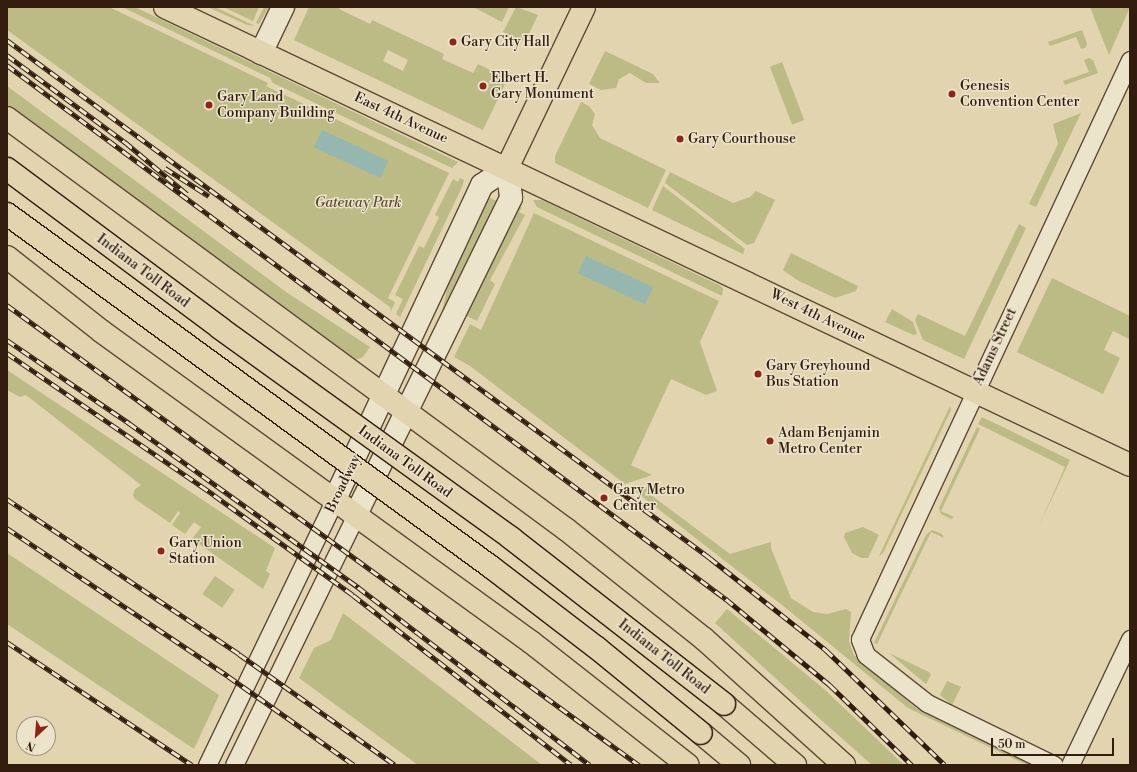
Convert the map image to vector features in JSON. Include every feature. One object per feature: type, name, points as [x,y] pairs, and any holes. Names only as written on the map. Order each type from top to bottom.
[{"type":"main road","name":"East 4th Avenue","points":[[165,7],[507,168]]},
{"type":"main road","points":[[261,53],[283,7]]},
{"type":"main road","points":[[507,168],[584,7]]},
{"type":"main road","points":[[7,118],[566,530],[703,638],[844,765]]},
{"type":"main road","name":"West 4th Avenue","points":[[507,168],[1130,465]]},
{"type":"main road","name":"Broadway","points":[[334,502],[385,396],[482,185],[507,168],[511,198],[408,414],[355,517]]},
{"type":"main road","name":"Indiana Toll Road","points":[[7,169],[220,328],[511,538],[724,704],[795,765]]},
{"type":"main road","points":[[7,214],[491,567],[597,648],[739,765]]},
{"type":"main road","points":[[7,257],[100,331],[334,502],[531,642],[688,765]]},
{"type":"street","name":"Adams Street","points":[[1054,765],[927,703],[866,655],[860,643],[862,634],[975,390],[1130,60]]},
{"type":"street","name":"Broadway","points":[[207,765],[334,502]]},
{"type":"street","name":"Broadway","points":[[234,765],[355,517]]},
{"type":"street","points":[[1070,765],[1130,639]]},
{"type":"green space","name":"Gateway Park","points":[[7,7],[109,7],[268,83],[266,86],[270,88],[449,173],[388,298],[395,302],[391,311],[390,307],[7,30]]},
{"type":"green space","points":[[122,7],[135,7],[458,162],[452,168],[273,83],[270,78]]},
{"type":"green space","points":[[208,7],[215,7],[255,26],[247,25]]},
{"type":"green space","points":[[223,7],[259,7],[253,21]]},
{"type":"green space","points":[[264,7],[269,7],[259,24],[256,23]]},
{"type":"green space","points":[[309,7],[340,7],[339,9],[370,24],[372,20],[444,54],[442,59],[473,73],[478,64],[503,76],[506,82],[483,130],[294,40]],"holes":[[[388,50],[408,60],[403,71],[383,61]],[[481,81],[489,84],[486,92],[478,88]]]},
{"type":"green space","points":[[473,7],[509,7],[502,22]]},
{"type":"green space","points":[[516,7],[538,15],[526,40],[522,41],[503,32]]},
{"type":"green space","points":[[1090,7],[1130,7],[1109,55]]},
{"type":"green space","points":[[1082,30],[1087,44],[1085,48],[1081,49],[1076,37],[1050,46],[1048,42]]},
{"type":"green space","points":[[605,51],[653,74],[660,83],[646,83],[630,73],[619,79],[616,88],[601,90],[589,84]]},
{"type":"green space","points":[[1089,58],[1093,60],[1098,73],[1065,85],[1063,81],[1089,72],[1084,60]]},
{"type":"green space","points":[[782,62],[804,120],[792,125],[770,67]]},
{"type":"green space","points":[[7,86],[286,292],[370,347],[363,357],[353,361],[7,108]]},
{"type":"green space","points":[[581,102],[589,106],[595,114],[592,125],[600,138],[666,170],[648,208],[555,163],[555,156]]},
{"type":"green space","points":[[1081,113],[1036,207],[1029,204],[1058,144],[1053,124]]},
{"type":"green space","points":[[670,172],[733,203],[750,197],[756,191],[775,200],[754,243],[747,245],[665,183]]},
{"type":"green space","points":[[460,178],[464,180],[462,187],[400,317],[396,314],[403,299],[395,295],[419,246],[424,248],[439,217],[435,215],[453,179],[458,182]]},
{"type":"green space","points":[[663,186],[745,249],[743,254],[652,210]]},
{"type":"green space","points":[[488,197],[497,201],[441,317],[448,284]]},
{"type":"green space","points":[[533,200],[542,200],[721,286],[723,289],[722,296],[537,207]]},
{"type":"green space","points":[[518,206],[522,207],[519,212],[525,215],[490,280],[495,284],[477,321],[465,315]]},
{"type":"green space","points":[[534,213],[719,301],[700,342],[717,391],[706,395],[671,379],[631,465],[652,475],[625,484],[470,366],[454,357],[470,324],[481,330]]},
{"type":"green space","points":[[1019,224],[1026,228],[964,359],[923,340],[915,320],[918,314],[965,336]]},
{"type":"green space","points":[[791,253],[858,286],[856,291],[835,298],[797,280],[783,270]]},
{"type":"green space","points":[[1052,278],[1130,316],[1129,339],[1113,331],[1104,350],[1120,358],[1103,394],[1017,352]]},
{"type":"green space","points":[[892,309],[913,322],[917,334],[913,335],[885,322]]},
{"type":"green space","points":[[7,370],[275,548],[266,571],[270,574],[263,589],[192,539],[201,527],[194,522],[185,534],[172,525],[180,513],[178,511],[170,523],[135,499],[133,495],[135,489],[141,485],[26,395],[20,397],[7,390]]},
{"type":"green space","points":[[950,406],[951,410],[883,553],[879,556]]},
{"type":"green space","points":[[982,417],[1070,460],[1038,528],[1065,467],[978,424]]},
{"type":"green space","points":[[977,427],[980,429],[941,511],[954,517],[951,519],[941,514],[939,508]]},
{"type":"green space","points":[[655,484],[651,495],[730,554],[771,542],[771,548],[791,598],[813,612],[827,614],[846,609],[851,612],[849,641],[854,655],[916,708],[1036,765],[1027,765],[908,708],[787,609],[635,491]]},
{"type":"green space","points":[[863,527],[879,535],[868,558],[861,558],[852,553],[844,537],[845,533]]},
{"type":"green space","points":[[932,530],[942,534],[944,538],[931,532],[877,644],[874,643],[926,535]]},
{"type":"green space","points":[[7,553],[219,695],[194,749],[7,624]]},
{"type":"green space","points":[[215,576],[235,590],[222,608],[202,594]]},
{"type":"green space","points":[[727,609],[824,689],[904,765],[872,765],[715,623]]},
{"type":"green space","points":[[343,613],[542,765],[418,765],[299,678],[314,648],[331,640]]},
{"type":"green space","points":[[889,653],[929,672],[931,675],[926,684]]},
{"type":"green space","points":[[947,681],[961,687],[952,705],[940,695]]},
{"type":"water","points":[[322,130],[388,161],[380,178],[314,147]]},
{"type":"water","points":[[586,256],[653,287],[645,304],[578,273]]},
{"type":"railway","points":[[7,40],[710,558],[826,650],[945,765]]},
{"type":"railway","points":[[7,55],[125,142],[187,194]]},
{"type":"railway","points":[[7,65],[726,599],[830,685],[912,765]]},
{"type":"railway","points":[[165,168],[209,196]]},
{"type":"railway","points":[[7,305],[639,765]]},
{"type":"railway","points":[[7,340],[129,423],[358,587],[590,765]]},
{"type":"railway","points":[[7,353],[214,495],[353,595],[571,765]]},
{"type":"railway","points":[[7,499],[239,654],[395,765]]},
{"type":"railway","points":[[7,528],[228,676],[354,765]]},
{"type":"railway","points":[[7,642],[192,765]]},
{"type":"place","name":"Gary City Hall","points":[[453,42]]},
{"type":"place","name":"Elbert H. Gary Monument","points":[[483,86]]},
{"type":"place","name":"Genesis Convention Center","points":[[952,94]]},
{"type":"place","name":"Gary Land Company Building","points":[[209,105]]},
{"type":"place","name":"Gary Courthouse","points":[[680,139]]},
{"type":"place","name":"Gary Greyhound Bus Station","points":[[758,374]]},
{"type":"place","name":"Adam Benjamin Metro Center","points":[[770,441]]},
{"type":"place","name":"Gary Metro Center","points":[[604,498]]},
{"type":"place","name":"Gary Union Station","points":[[161,551]]}]
